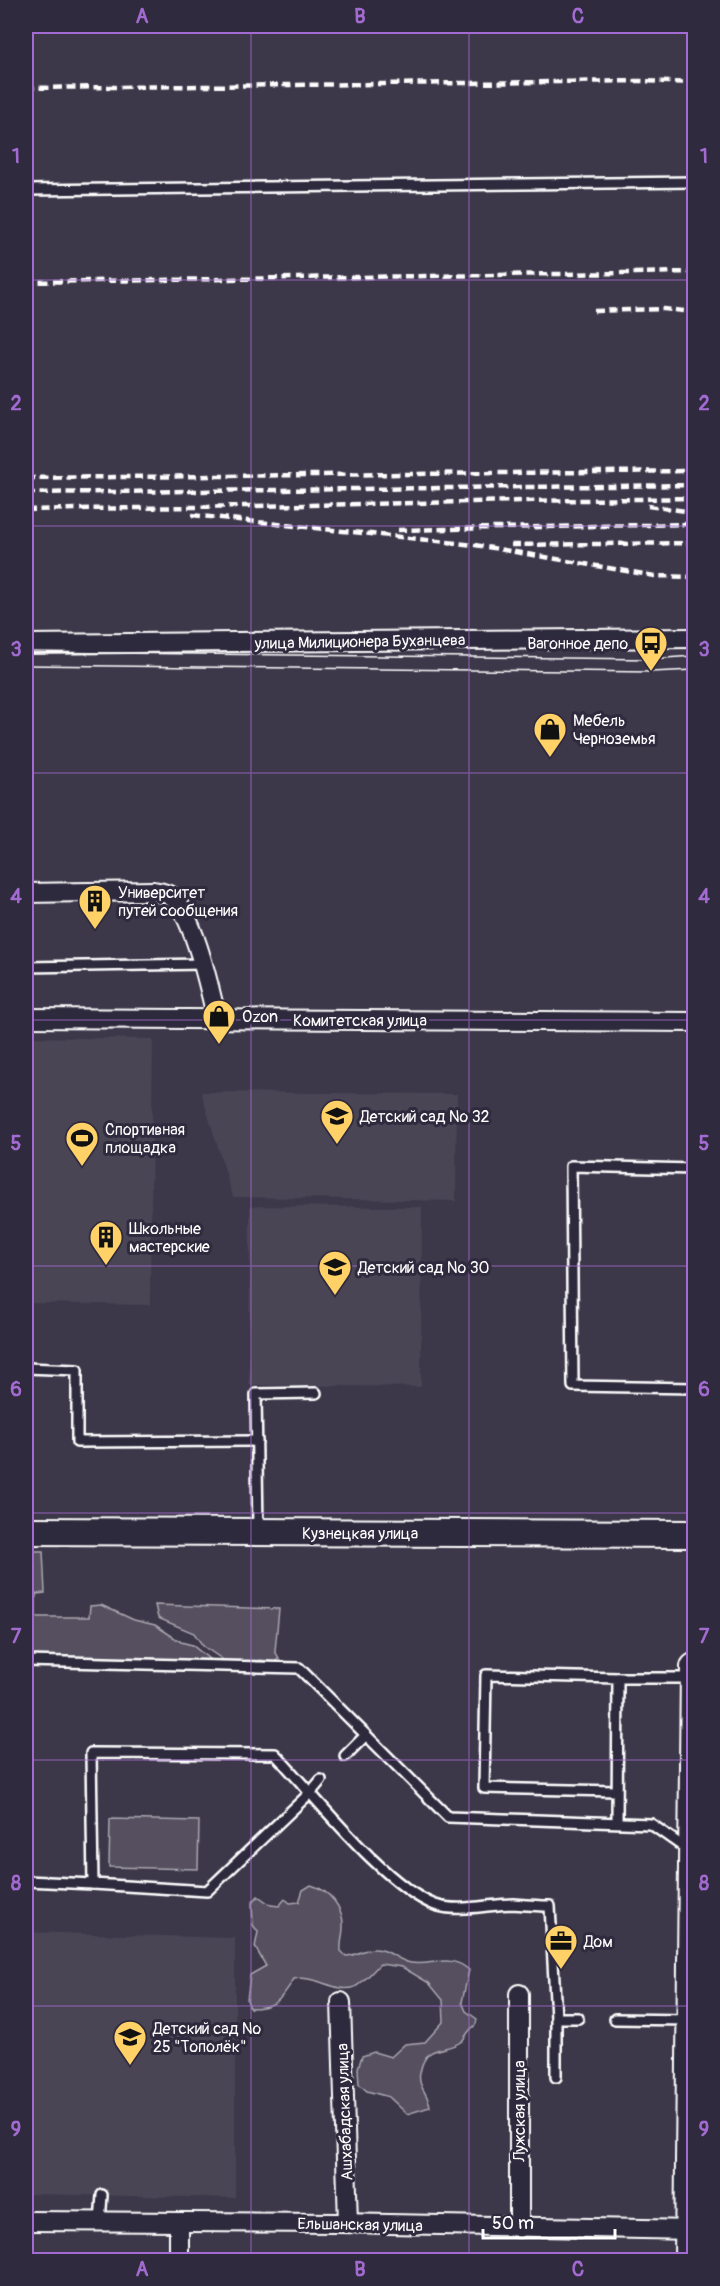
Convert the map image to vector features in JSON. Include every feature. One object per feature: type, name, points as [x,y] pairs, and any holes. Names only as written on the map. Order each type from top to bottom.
[{"type":"street","name":"улица Милиционера Буханцева","points":[[26,644],[694,638]]},
{"type":"street","points":[[26,893],[153,891],[170,894],[180,906],[204,964],[217,1020]]},
{"type":"street","name":"Комитетская улица","points":[[26,1018],[694,1022]]},
{"type":"street","name":"Кузнецкая улица","points":[[26,1531],[694,1534]]},
{"type":"street","points":[[688,2260],[692,2230],[690,2020],[694,1667]]},
{"type":"street","name":"Лужская улица","points":[[519,1994],[519,2228]]},
{"type":"street","name":"Ашхабадская улица","points":[[341,2002],[348,2223]]},
{"type":"street","name":"Ельшанская улица","points":[[26,2221],[348,2223],[692,2230]]},
{"type":"street","points":[[179,2223],[179,2260]]},
{"type":"lane","points":[[26,190],[694,182]]},
{"type":"lane","points":[[26,967],[204,964]]},
{"type":"lane","points":[[694,1168],[571,1166],[573,1386],[694,1388]]},
{"type":"lane","points":[[26,1368],[77,1371],[77,1442],[257,1441]]},
{"type":"lane","points":[[258,1532],[256,1394],[316,1393]]},
{"type":"lane","points":[[26,1661],[299,1668],[448,1817],[651,1824],[692,1853]]},
{"type":"lane","points":[[616,1791],[484,1788],[486,1675],[694,1678]]},
{"type":"lane","points":[[617,1822],[618,1678]]},
{"type":"lane","points":[[345,1756],[366,1735]]},
{"type":"lane","points":[[93,1884],[91,1753],[275,1754],[397,1882],[436,1905],[467,1908],[512,1904],[550,1906],[556,2018],[556,2077]]},
{"type":"lane","points":[[26,1881],[207,1891],[321,1780]]},
{"type":"lane","points":[[556,2018],[579,2018]]},
{"type":"lane","points":[[615,2019],[690,2020]]},
{"type":"lane","points":[[100,2222],[102,2195]]},
{"type":"shaded area","points":[[26,1037],[153,1039],[150,1305],[26,1303]]},
{"type":"shaded area","name":"Детский сад № 32","points":[[201,1092],[457,1094],[456,1201],[233,1197]]},
{"type":"shaded area","name":"Детский сад № 30","points":[[250,1206],[422,1207],[421,1387],[249,1385]]},
{"type":"shaded area","points":[[26,1551],[43,1551],[45,1593],[36,1594],[36,1617],[89,1617],[90,1606],[101,1605],[134,1620],[155,1625],[181,1642],[192,1645],[214,1663],[26,1662]]},
{"type":"shaded area","points":[[155,1605],[279,1609],[275,1651],[279,1658],[275,1662],[261,1660],[228,1663],[203,1646],[194,1633],[158,1618]]},
{"type":"shaded area","points":[[110,1819],[199,1821],[198,1869],[109,1867]]},
{"type":"shaded area","points":[[311,1885],[329,1895],[341,1913],[343,1930],[341,1951],[346,1956],[369,1949],[378,1949],[411,1963],[448,1961],[462,1965],[469,1970],[462,2002],[466,2011],[477,2019],[476,2023],[462,2041],[431,2052],[423,2063],[420,2082],[430,2107],[407,2114],[389,2097],[367,2091],[359,2084],[358,2068],[362,2056],[374,2052],[391,2057],[405,2044],[425,2042],[444,2021],[443,2000],[429,1983],[402,1967],[380,1964],[358,1985],[348,1988],[309,1979],[294,1979],[277,2001],[259,2008],[250,2008],[247,2000],[250,1975],[266,1966],[255,1947],[258,1932],[253,1925],[252,1903],[258,1896],[271,1905],[279,1906],[285,1899],[290,1903],[299,1902],[303,1890]]},
{"type":"shaded area","name":"Детский сад № 25 \"Тополёк\"","points":[[26,1932],[235,1938],[235,2198],[26,2194]]},
{"type":"tram line","points":[[26,652],[650,659],[694,656]]},
{"type":"tram line","points":[[26,665],[651,672],[694,670]]},
{"type":"railway","points":[[26,88],[641,81],[694,83]]},
{"type":"railway","points":[[26,282],[694,272]]},
{"type":"railway","points":[[594,311],[664,309],[694,312]]},
{"type":"railway","points":[[26,478],[694,471]]},
{"type":"railway","points":[[26,493],[694,485]]},
{"type":"railway","points":[[26,510],[694,498]]},
{"type":"railway","points":[[648,506],[694,512]]},
{"type":"railway","points":[[192,515],[475,545],[655,576],[694,577]]},
{"type":"railway","points":[[398,530],[694,524]]},
{"type":"railway","points":[[511,545],[694,543]]},
{"type":"place","name":"Вагонное депо","points":[[651,672]]},
{"type":"place","name":"Мебель Черноземья","points":[[550,758]]},
{"type":"place","name":"Университет путей сообщения","points":[[95,930]]},
{"type":"place","name":"Ozon","points":[[219,1045]]},
{"type":"place","name":"Детский сад № 32","points":[[337,1145]]},
{"type":"place","name":"Спортивная площадка","points":[[82,1167]]},
{"type":"place","name":"Школьные мастерские","points":[[106,1266]]},
{"type":"place","name":"Детский сад № 30","points":[[335,1296]]},
{"type":"place","name":"Дом","points":[[561,1970]]},
{"type":"place","name":"Детский сад № 25 \"Тополёк\"","points":[[130,2066]]}]
